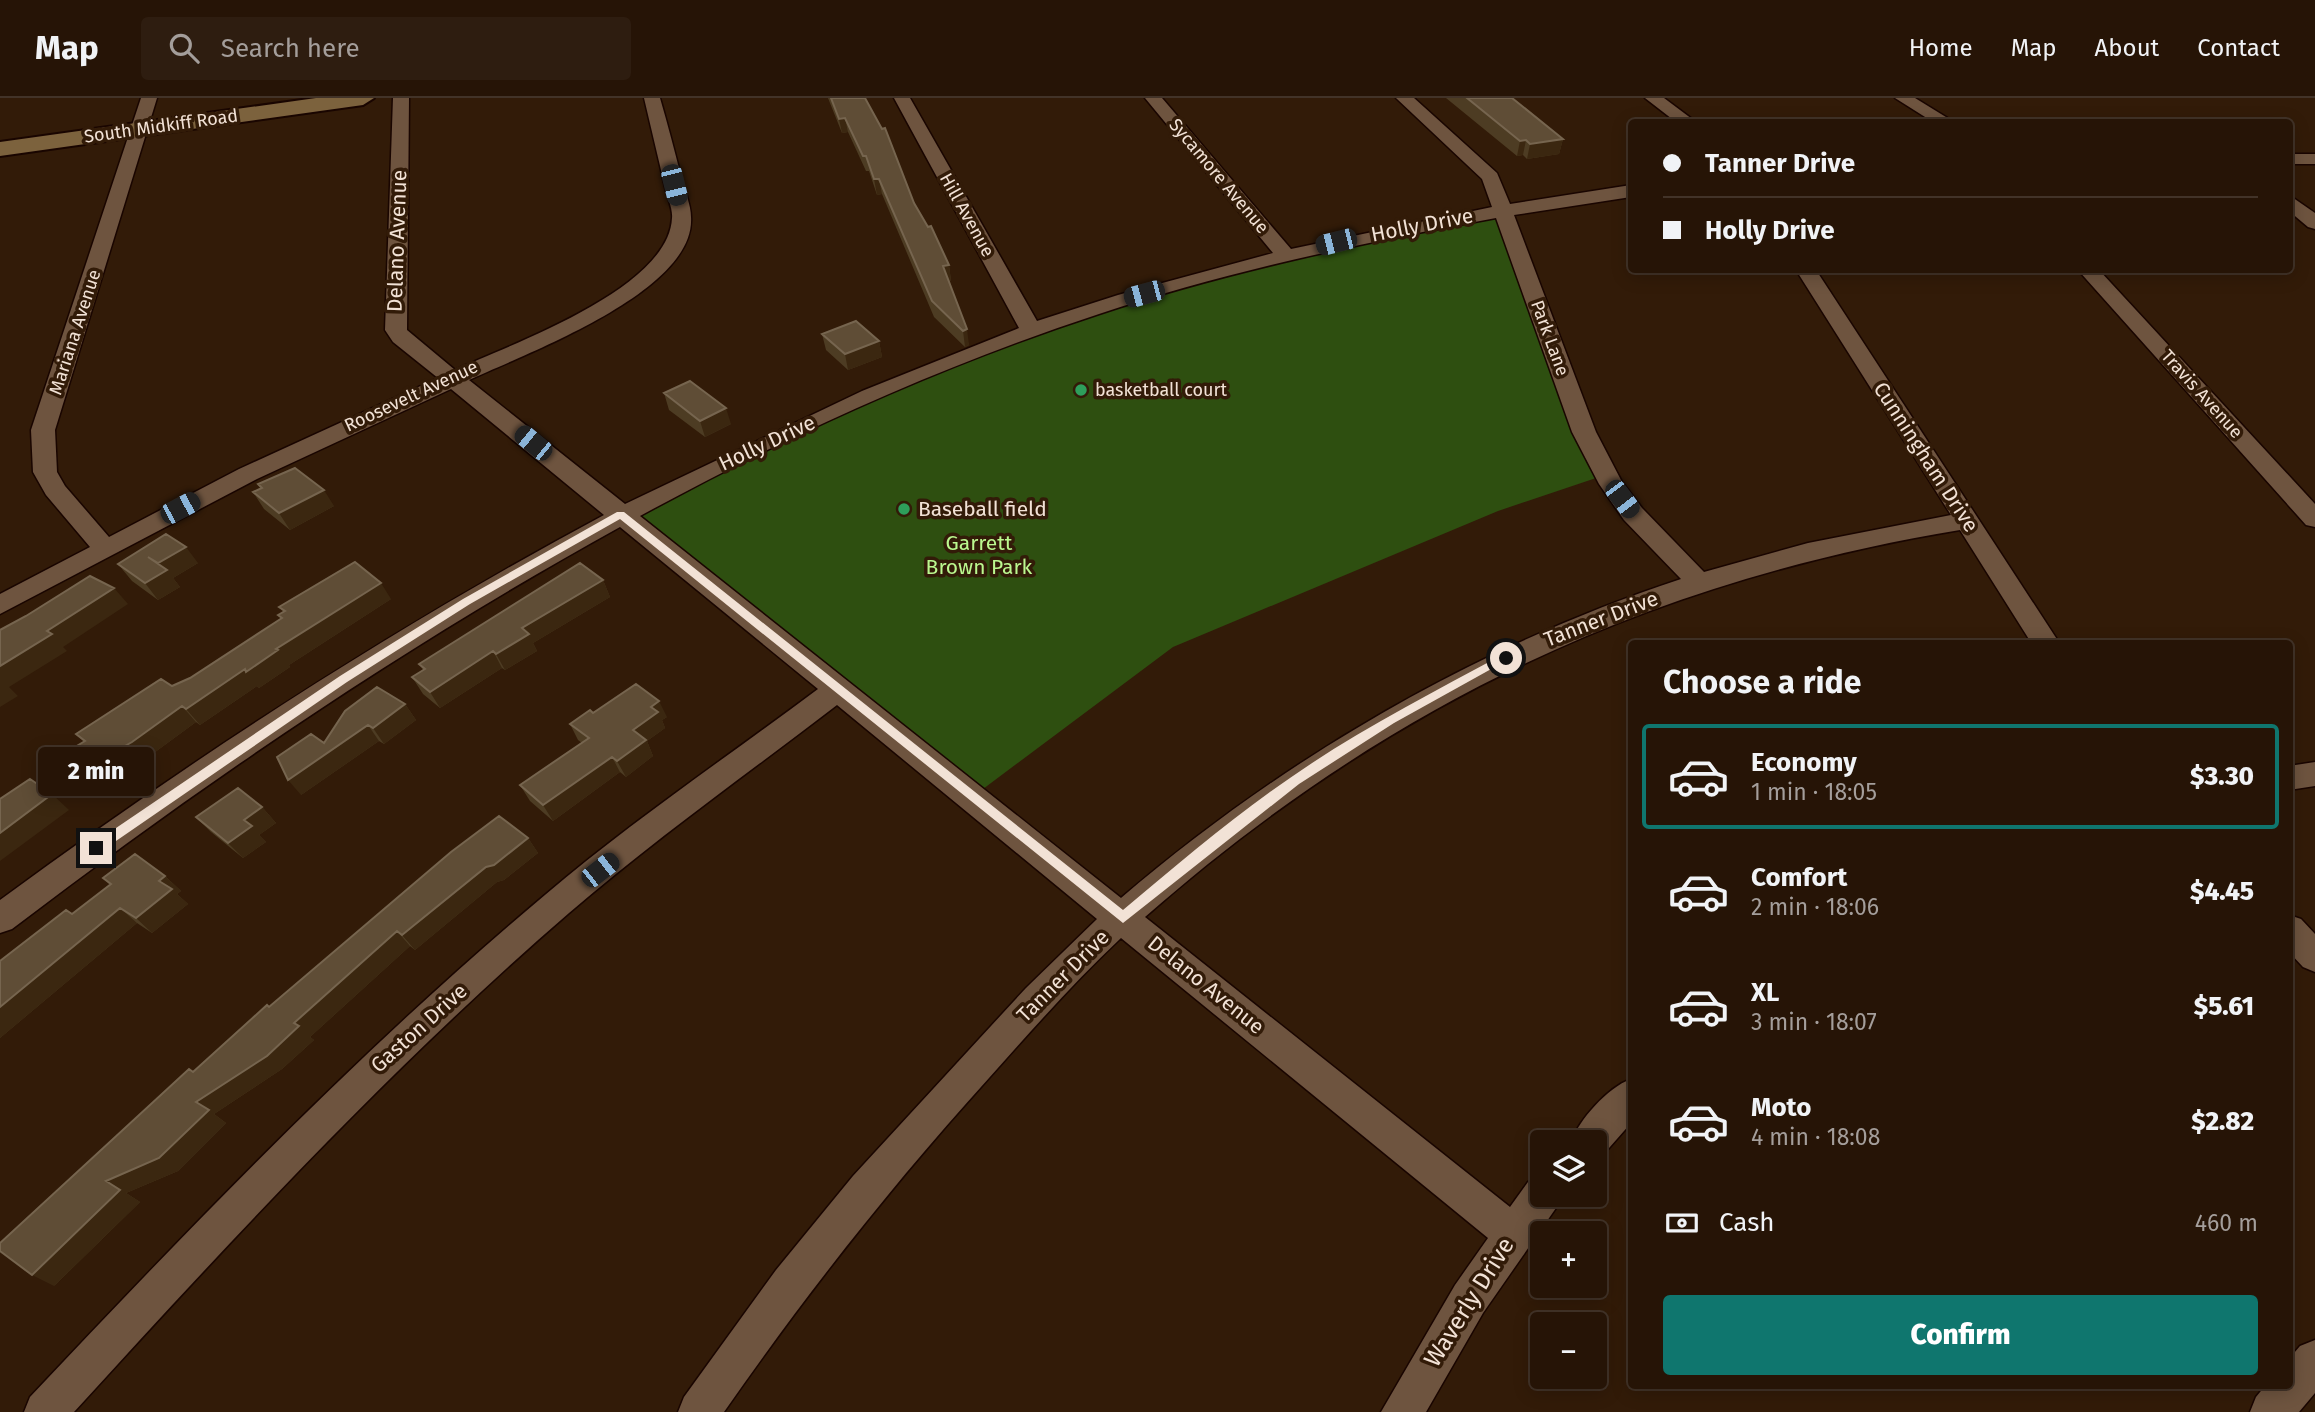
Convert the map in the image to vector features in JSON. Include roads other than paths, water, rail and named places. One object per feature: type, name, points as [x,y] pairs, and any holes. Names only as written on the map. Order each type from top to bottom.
[{"type":"main road","name":"South Midkiff Road","points":[[0,149],[363,98]]},
{"type":"street","name":"Mariana Avenue","points":[[105,548],[55,490],[45,472],[43,430],[149,98]]},
{"type":"street","name":"Delano Avenue","points":[[401,98],[394,322],[406,342],[1513,1234]]},
{"type":"street","name":"Roosevelt Avenue","points":[[0,606],[237,479],[451,377],[598,312],[645,279],[666,257],[678,234],[682,218],[652,98]]},
{"type":"street","name":"Hill Avenue","points":[[902,98],[1032,332]]},
{"type":"street","name":"Sycamore Avenue","points":[[1153,98],[1285,255]]},
{"type":"street","name":"Park Lane","points":[[1404,98],[1488,173],[1504,210],[1584,432],[1611,484],[1633,514],[1699,582]]},
{"type":"street","points":[[1653,98],[1683,119]]},
{"type":"street","points":[[1903,98],[1940,119]]},
{"type":"street","points":[[2293,159],[2315,159]]},
{"type":"street","name":"Holly Drive","points":[[0,919],[162,801],[311,699],[467,601],[620,515],[837,410],[936,368],[1123,300],[1285,255],[1393,230],[1628,191]]},
{"type":"street","points":[[2293,204],[2315,223]]},
{"type":"street","name":"Cunningham Drive","points":[[1808,273],[2043,640]]},
{"type":"street","name":"Travis Avenue","points":[[2091,273],[2315,519]]},
{"type":"street","name":"Tanner Drive","points":[[699,1412],[822,1243],[915,1131],[1034,1003],[1123,918],[1271,797],[1390,720],[1553,636],[1622,608],[1776,559],[1882,534],[1966,521]]},
{"type":"street","name":"Gaston Drive","points":[[45,1412],[221,1222],[386,1056],[559,902],[837,690]]},
{"type":"street","points":[[2293,777],[2315,774]]},
{"type":"street","points":[[2293,933],[2315,957]]},
{"type":"street","points":[[1601,1130],[1628,1099]]},
{"type":"street","name":"Waverly Drive","points":[[1402,1412],[1469,1299],[1533,1207]]},
{"type":"street","points":[[2293,1386],[2315,1361]]},
{"type":"street","points":[[2271,1412],[2291,1389]]},
{"type":"place","name":"basketball court","points":[[1081,390]]},
{"type":"place","name":"Baseball field","points":[[904,509]]},
{"type":"park label","name":"Garrett Brown Park","points":[[979,555]]}]
